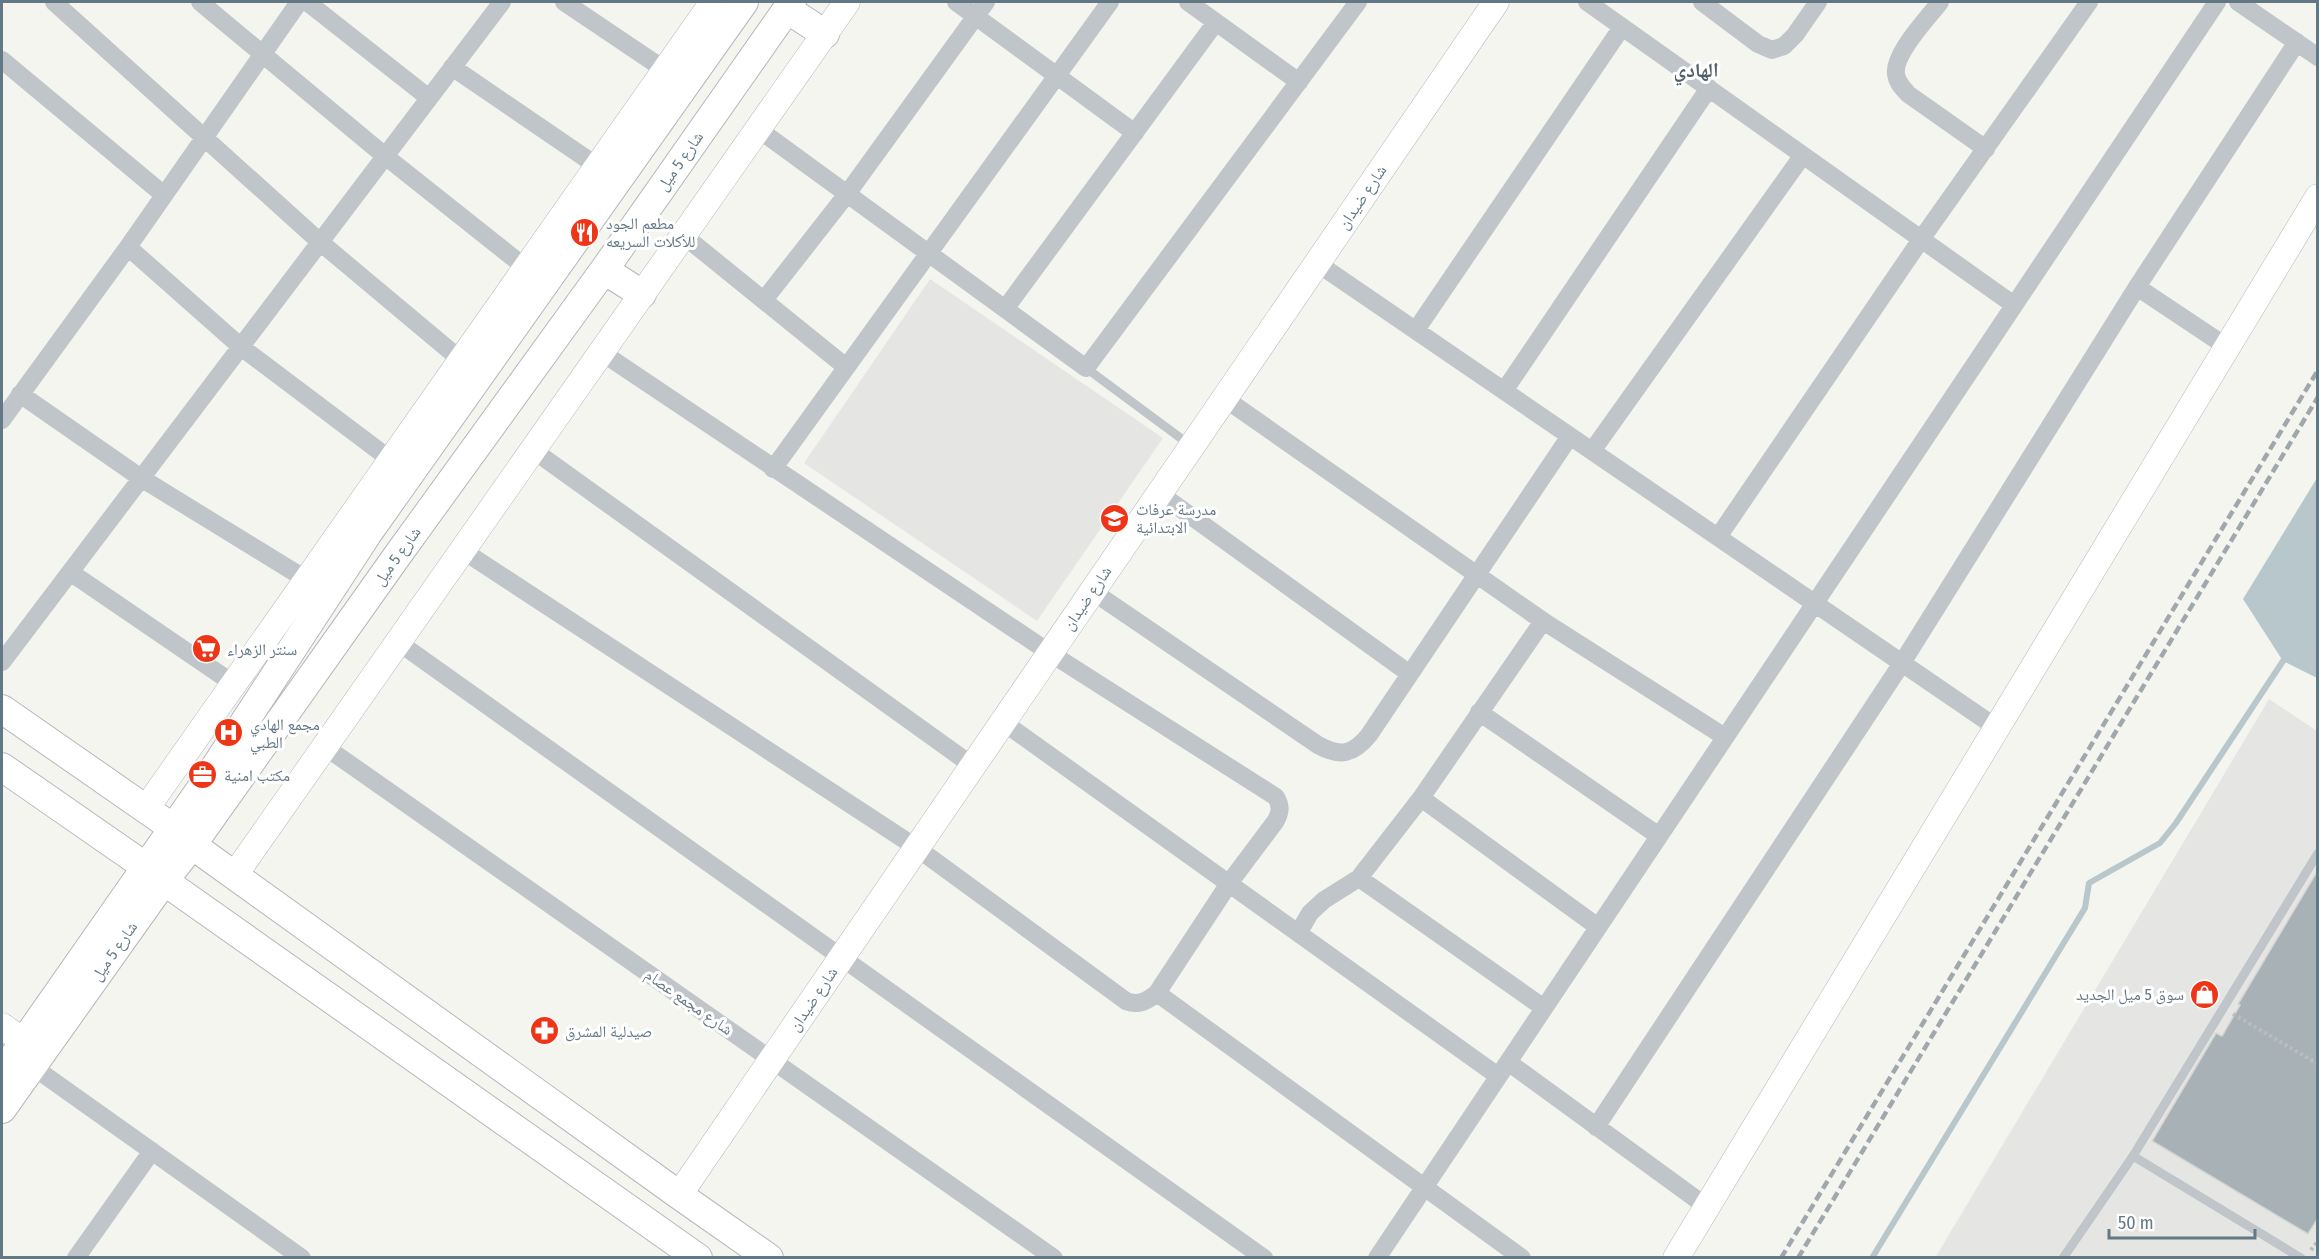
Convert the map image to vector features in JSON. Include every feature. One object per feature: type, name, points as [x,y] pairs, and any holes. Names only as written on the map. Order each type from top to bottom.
[{"type":"main road","name":"شارع 5 ميل","points":[[212,796],[368,533],[539,263],[744,2]]},
{"type":"main road","name":"شارع 5 ميل","points":[[2,1072],[19,1044],[121,922],[212,796],[397,556],[604,270],[789,5]]},
{"type":"main road","points":[[789,5],[825,34]]},
{"type":"main road","points":[[604,270],[642,294]]},
{"type":"main road","points":[[368,533],[397,556]]},
{"type":"main road","points":[[2,709],[139,800],[182,837],[232,874],[679,1195],[770,1257]]},
{"type":"main road","points":[[2,767],[698,1257]]},
{"type":"main road","points":[[139,800],[172,802],[188,797],[212,796],[214,847],[218,858],[232,874]]},
{"type":"main road","points":[[96,833],[114,859],[119,877],[121,922],[143,918],[172,904],[186,903],[203,909]]},
{"type":"main road","name":"شارع 5 ميل","points":[[2,1109],[19,1044]]},
{"type":"street","points":[[54,2],[320,242],[461,360]]},
{"type":"street","points":[[200,2],[385,156],[539,263]]},
{"type":"street","points":[[2,420],[128,247],[299,2]]},
{"type":"street","points":[[307,2],[429,98]]},
{"type":"street","points":[[564,2],[665,70]]},
{"type":"street","points":[[139,800],[234,684],[461,360],[539,263],[597,166],[713,2]]},
{"type":"street","points":[[232,874],[398,642],[847,2]]},
{"type":"street","points":[[956,2],[981,9],[1057,76],[1135,133]]},
{"type":"street","points":[[773,469],[1110,2]]},
{"type":"street","points":[[1188,2],[1299,81]]},
{"type":"street","name":"شارع ضيدان","points":[[679,1195],[1496,2]]},
{"type":"street","points":[[1587,2],[2014,304]]},
{"type":"street","points":[[1702,2],[1758,44],[1772,50],[1784,46],[1795,35],[1818,2]]},
{"type":"street","points":[[1940,2],[1896,63],[1899,84],[1908,94],[1986,149]]},
{"type":"street","points":[[1718,537],[1922,238],[2089,2]]},
{"type":"street","points":[[1377,1257],[2217,2]]},
{"type":"street","points":[[2238,2],[2318,57]]},
{"type":"street","points":[[758,129],[1086,368],[1299,81],[1351,4]]},
{"type":"street","points":[[2,662],[429,98],[492,5]]},
{"type":"street","points":[[764,300],[847,194],[981,9]]},
{"type":"street","points":[[1005,309],[1216,22]]},
{"type":"street","points":[[1416,330],[1622,27]]},
{"type":"street","points":[[1596,1127],[1902,663],[2137,287],[2296,42]]},
{"type":"street","points":[[2,60],[164,195]]},
{"type":"street","points":[[452,67],[597,166]]},
{"type":"street","points":[[1504,391],[1709,88]]},
{"type":"street","points":[[1592,451],[1803,155]]},
{"type":"street","points":[[1676,1257],[2318,197]]},
{"type":"street","points":[[683,235],[846,367]]},
{"type":"street","points":[[128,247],[241,347],[391,460]]},
{"type":"street","points":[[1317,263],[1997,728]]},
{"type":"street","points":[[2137,287],[2227,347]]},
{"type":"street","points":[[462,550],[917,848],[1126,1001],[1133,1004],[1143,1003],[1156,993],[1230,882],[1280,814],[1280,805],[1276,797],[1050,653],[601,352]]},
{"type":"street","points":[[20,394],[141,478],[307,580]]},
{"type":"street","points":[[1224,398],[1543,621],[1725,737]]},
{"type":"street","points":[[1092,591],[1331,752],[1346,752],[1360,746],[1570,436]]},
{"type":"street","points":[[533,450],[973,766]]},
{"type":"street","points":[[1159,493],[1410,674]]},
{"type":"street","points":[[70,572],[234,684]]},
{"type":"street","points":[[1299,932],[1310,913],[1324,900],[1359,878],[1421,798],[1543,621]]},
{"type":"street","points":[[398,642],[1264,1257]]},
{"type":"street","points":[[1479,712],[1659,836]]},
{"type":"street","points":[[1003,722],[1299,932],[1503,1069],[1596,1127],[1707,1207]]},
{"type":"street","name":"شارع مجمع عصام","points":[[324,746],[1054,1257]]},
{"type":"street","points":[[1421,798],[1598,927]]},
{"type":"street","points":[[1359,878],[1544,1008]]},
{"type":"street","points":[[1156,993],[1522,1257]]},
{"type":"street","points":[[19,1044],[152,1151],[302,1257]]},
{"type":"street","points":[[81,1256],[152,1151]]},
{"type":"lane","points":[[1086,368],[1191,446]]},
{"type":"lane","points":[[2063,1257],[2133,1156],[2318,853]]},
{"type":"lane","points":[[2133,1156],[2301,1257]]},
{"type":"path","points":[[2224,1009],[2318,1064]]},
{"type":"shaded area","points":[[930,279],[1163,438],[1037,621],[804,463]]},
{"type":"shaded area","points":[[2317,478],[2317,678],[2283,661],[2243,599]]},
{"type":"shaded area","name":"سوق 5 ميل الجديد","points":[[2269,699],[2317,731],[2317,1257],[1935,1258]]},
{"type":"building","points":[[2318,870],[2318,1218],[2308,1234],[2152,1141],[2216,1033],[2222,1036],[2240,1005],[2238,1004]]},
{"type":"waterway","points":[[1872,1258],[2085,908],[2089,883],[2160,843],[2176,823],[2283,661]]},
{"type":"railway","points":[[1781,1258],[2318,370]]},
{"type":"railway","points":[[1798,1258],[2318,397]]},
{"type":"place","name":"مطعم الجود للأكلات السريعه","points":[[585,232]]},
{"type":"place","name":"مدرسة عرفات الابتدائية","points":[[1115,518]]},
{"type":"place","name":"سنتر الزهراء","points":[[206,649]]},
{"type":"place","name":"مجمع الهادي الطبي","points":[[229,733]]},
{"type":"place","name":"مكتب امنية","points":[[203,775]]},
{"type":"place","name":"سوق 5 ميل الجديد","points":[[2205,994]]},
{"type":"place","name":"صيدلية المشرق","points":[[544,1031]]},
{"type":"district","name":"الهادي","points":[[1696,70]]}]
